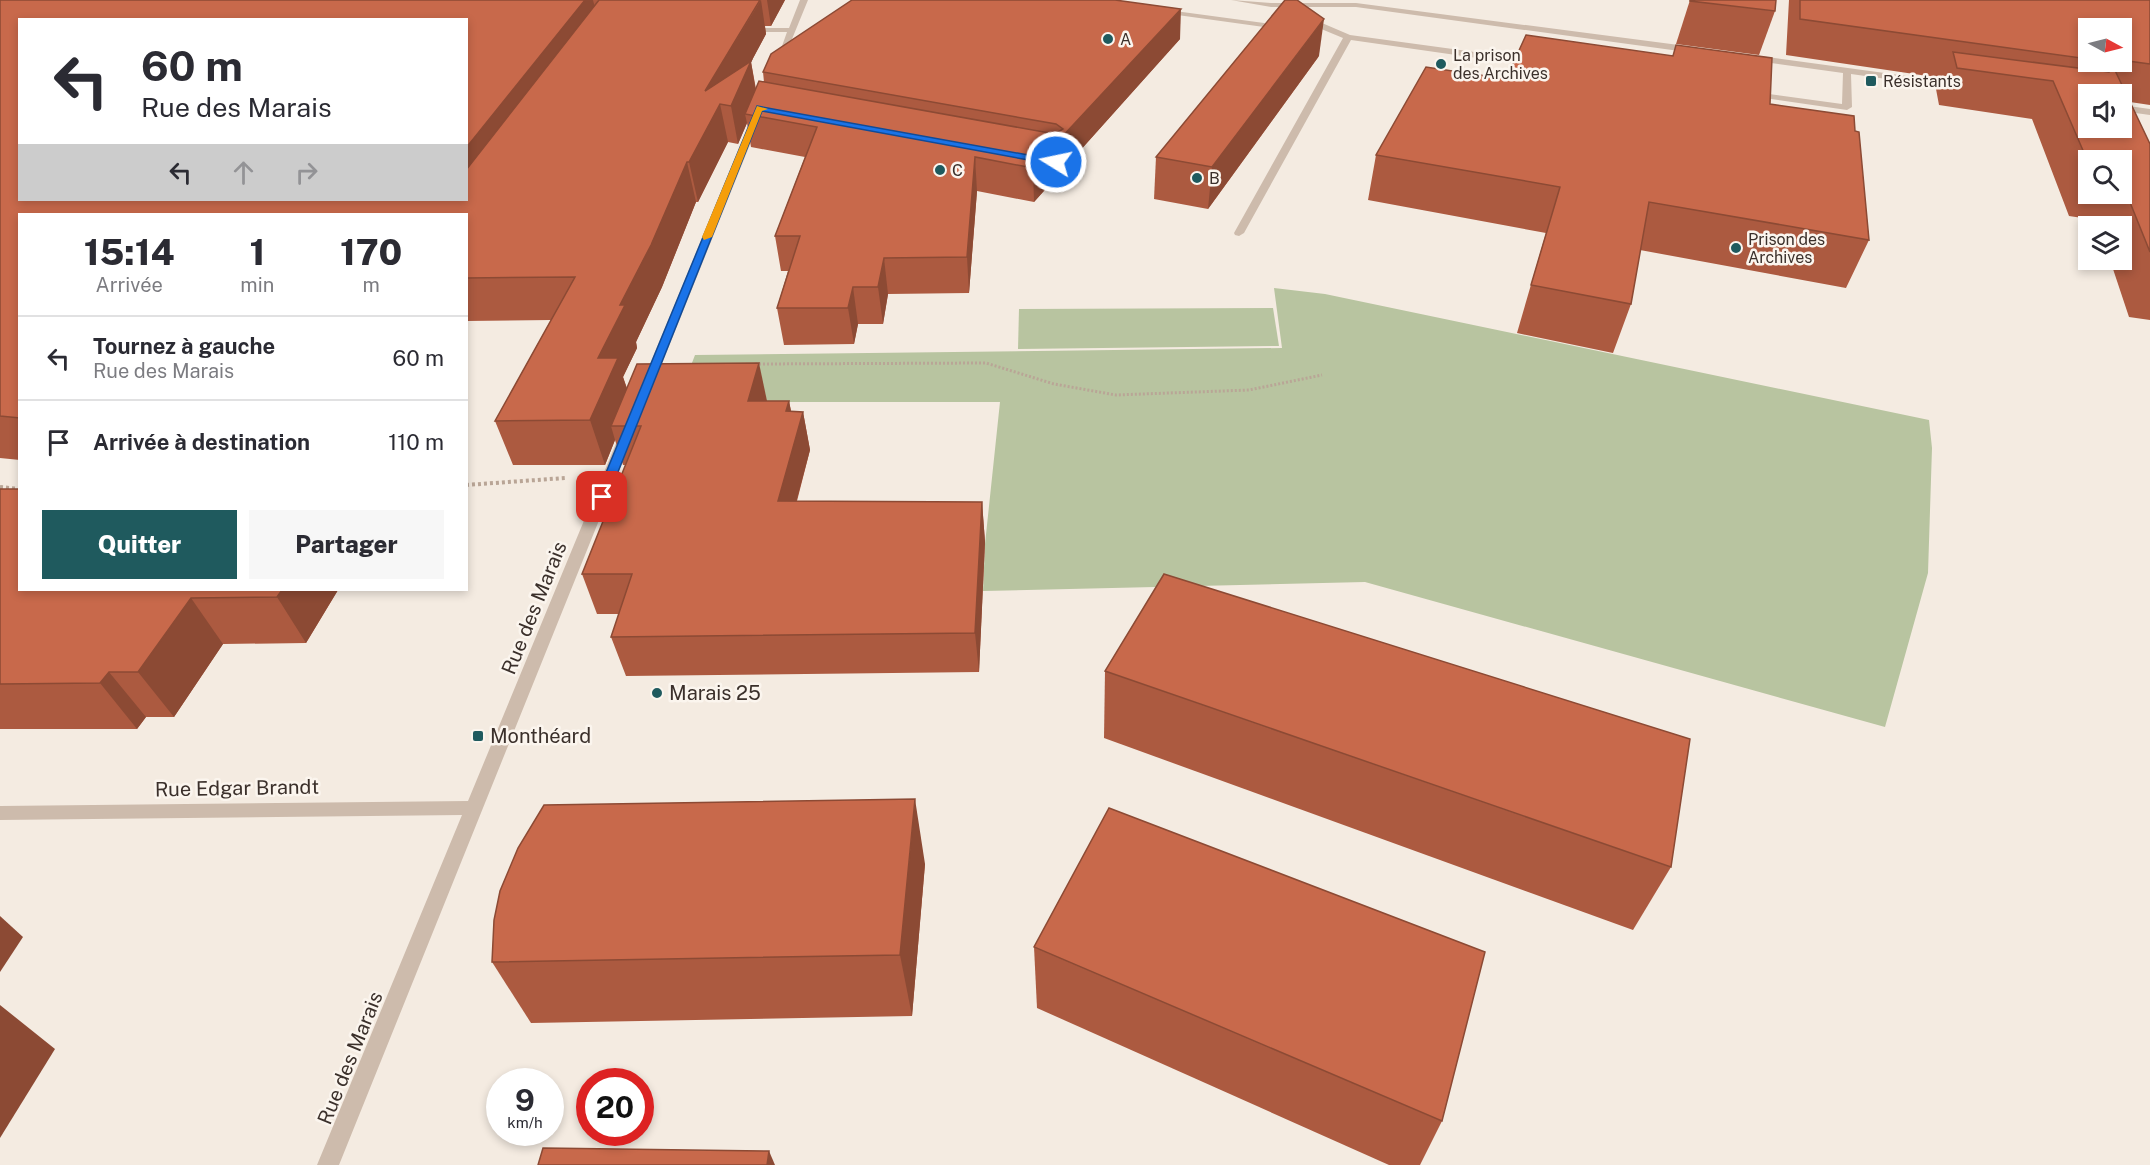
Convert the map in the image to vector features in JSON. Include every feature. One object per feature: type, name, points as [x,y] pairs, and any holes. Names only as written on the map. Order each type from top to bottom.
[{"type":"street","points":[[771,79],[804,0]]},
{"type":"street","points":[[1235,0],[1272,5],[1356,5],[1707,52]]},
{"type":"street","points":[[1272,5],[1348,37],[1538,63]]},
{"type":"street","points":[[1151,9],[1264,25]]},
{"type":"street","points":[[733,30],[791,30]]},
{"type":"street","points":[[1239,233],[1348,37]]},
{"type":"street","points":[[1742,57],[1973,88]]},
{"type":"street","points":[[1740,92],[1847,107],[1847,71]]},
{"type":"street","points":[[645,391],[764,98]]},
{"type":"street","points":[[2132,110],[2150,112]]},
{"type":"street","name":"Rue des Marais","points":[[328,1165],[632,423]]},
{"type":"street","name":"Rue Edgar Brandt","points":[[0,813],[475,808]]},
{"type":"path","points":[[749,364],[986,363],[1054,384],[1116,395],[1249,390],[1322,375]]},
{"type":"path","points":[[468,485],[515,480],[610,476]]},
{"type":"path","points":[[0,487],[18,489]]},
{"type":"green space","points":[[1274,288],[1325,294],[1929,420],[1932,448],[1928,573],[1885,727],[1365,582],[983,591],[985,544],[1000,402],[677,402],[695,355],[1282,348]]},
{"type":"green space","points":[[1273,308],[1279,346],[1018,349],[1019,309]]},
{"type":"building","points":[[0,0],[585,0],[468,146],[468,18],[18,18],[18,201],[468,201],[468,167],[599,0],[760,0],[705,91],[751,61],[731,106],[720,104],[687,162],[651,245],[620,305],[625,305],[598,358],[618,358],[590,420],[495,421],[575,277],[468,278],[468,213],[18,213],[18,418],[0,416]]},
{"type":"building","points":[[852,0],[1115,0],[1181,9],[1033,168],[975,157],[967,257],[884,258],[878,287],[853,287],[848,308],[777,308],[800,236],[775,236],[817,127],[745,114],[759,81],[1055,134],[1063,129],[1056,124],[763,72],[771,54]]},
{"type":"building","points":[[1285,0],[1297,0],[1324,19],[1212,167],[1156,157]]},
{"type":"building","points":[[1690,0],[1776,0],[1775,11]]},
{"type":"building","points":[[1800,0],[2150,0],[2150,64],[2132,62],[2132,18],[2078,18],[2078,58],[1800,19]]},
{"type":"building","points":[[1526,35],[1673,56],[1676,45],[1772,58],[1770,104],[1854,116],[1855,131],[1859,132],[1869,240],[1649,202],[1631,304],[1531,285],[1560,187],[1376,155],[1426,67],[1506,79]]},
{"type":"building","points":[[1953,52],[2078,68],[2078,72],[2116,72],[2121,84],[2078,84],[2078,138],[2132,138],[2132,106],[2150,144],[2150,252],[2131,204],[2132,150],[2083,150],[2053,81],[1957,68]]},
{"type":"building","points":[[759,363],[748,401],[789,401],[786,411],[803,412],[778,501],[982,502],[975,633],[611,637],[632,574],[582,574],[641,426],[611,426],[637,364]]},
{"type":"building","points":[[0,489],[18,489],[18,591],[281,591],[277,597],[191,598],[138,672],[109,672],[100,683],[0,684]]},
{"type":"building","points":[[1164,574],[1690,739],[1671,867],[1105,671]]},
{"type":"building","points":[[915,799],[900,955],[492,962],[494,920],[500,891],[518,848],[544,805]]},
{"type":"building","points":[[1109,808],[1485,952],[1442,1121],[1034,947]]},
{"type":"building","points":[[543,1148],[769,1151],[767,1165],[538,1165]]},
{"type":"slow traffic","points":[[707,237],[759,108],[764,109]]},
{"type":"place","name":"A","points":[[1108,39]]},
{"type":"place","name":"La prison des Archives","points":[[1441,64]]},
{"type":"place","name":"Résistants","points":[[1871,81]]},
{"type":"place","name":"C","points":[[940,170]]},
{"type":"place","name":"B","points":[[1197,178]]},
{"type":"place","name":"Prison des Archives","points":[[1736,248]]},
{"type":"place","name":"Marais 25","points":[[657,693]]},
{"type":"place","name":"Monthéard","points":[[478,736]]},
{"type":"route","points":[[602,497],[759,108],[1056,162]]}]
